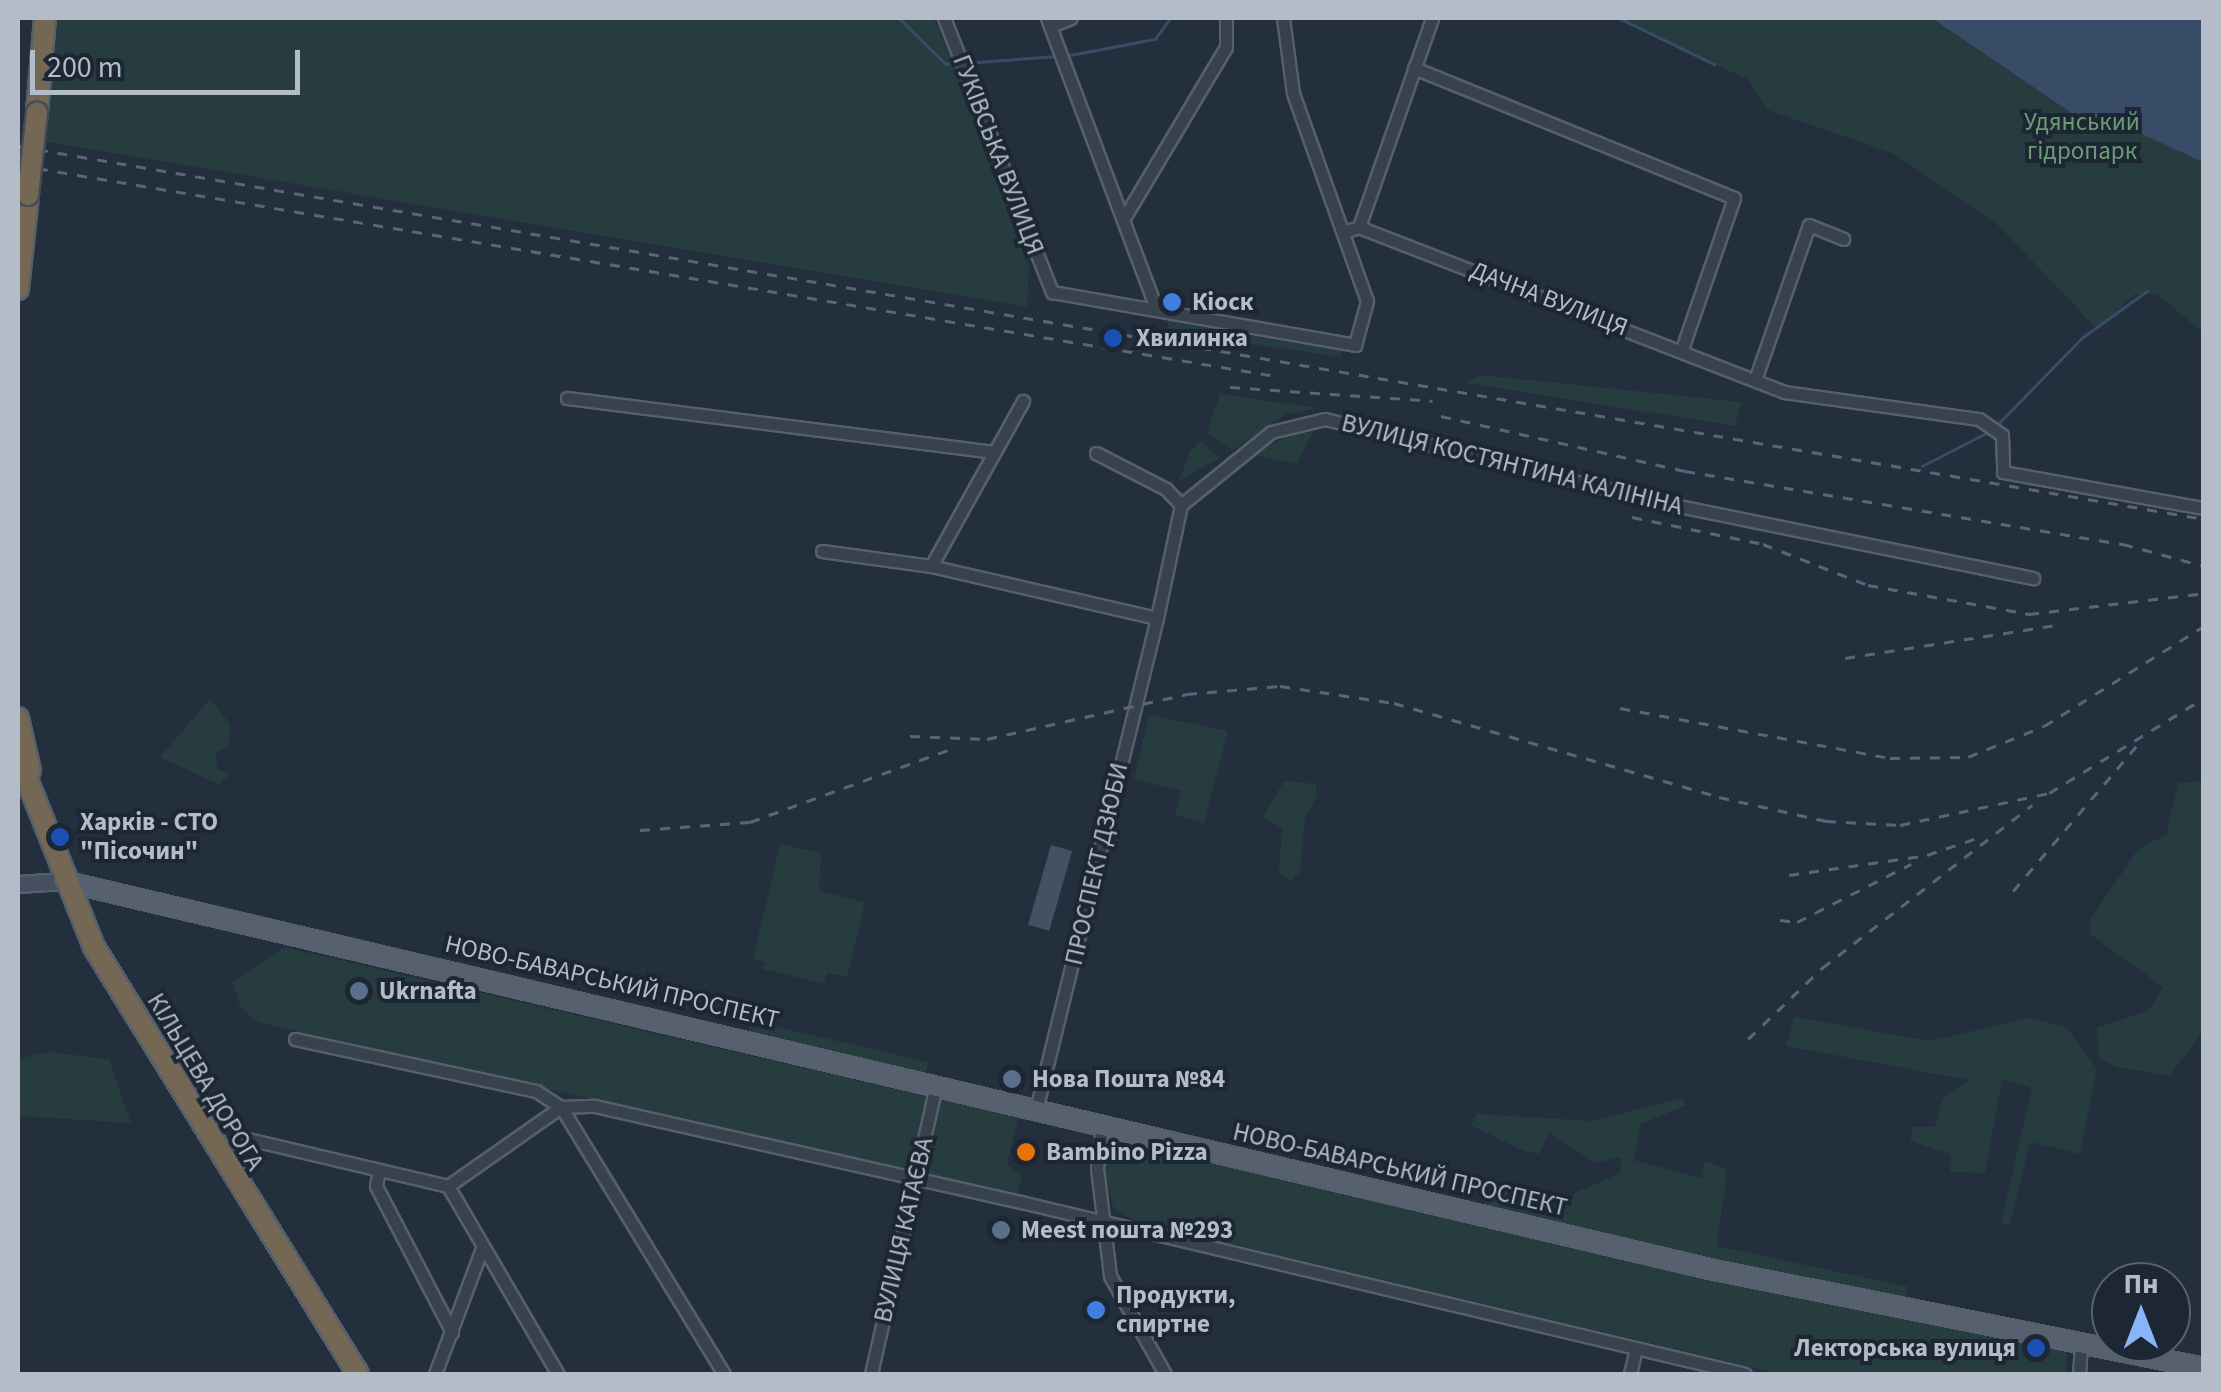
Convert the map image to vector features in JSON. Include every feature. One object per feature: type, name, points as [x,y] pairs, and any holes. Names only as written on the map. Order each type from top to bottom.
[{"type":"highway","points":[[18,289],[45,18]]},
{"type":"highway","name":"КІЛЬЦЕВА ДОРОГА","points":[[18,718],[36,802]]},
{"type":"highway","name":"КІЛЬЦЕВА ДОРОГА","points":[[18,757],[63,881],[196,1122],[358,1374]]},
{"type":"main road","name":"НОВО-БАВАРСЬКИЙ ПРОСПЕКТ","points":[[63,881],[1714,1270],[2204,1368]]},
{"type":"street","name":"ГУКІВСЬКА ВУЛИЦЯ","points":[[944,18],[965,62],[1052,292],[1157,310]]},
{"type":"street","points":[[1071,18],[1049,22],[1157,310],[1354,345],[1367,300],[1293,93],[1283,18]]},
{"type":"street","points":[[1343,232],[1358,227],[1432,18]]},
{"type":"street","points":[[1124,218],[1226,47],[1226,20]]},
{"type":"street","points":[[1414,68],[1734,198],[1682,350]]},
{"type":"street","points":[[1754,380],[1810,226],[1842,239]]},
{"type":"street","name":"ДАЧНА ВУЛИЦЯ","points":[[1358,227],[1784,392],[1996,428],[2002,472],[2204,508]]},
{"type":"street","points":[[566,398],[993,452]]},
{"type":"street","points":[[931,566],[1023,402]]},
{"type":"street","name":"ВУЛИЦЯ КОСТЯНТИНА КАЛІНІНА","points":[[1181,505],[1271,432],[1325,419],[1654,500],[2033,578]]},
{"type":"street","points":[[822,551],[931,566],[1157,618],[1181,505],[1166,489],[1096,453]]},
{"type":"street","name":"ПРОСПЕКТ ДЗЮБИ","points":[[1036,1110],[1157,618]]},
{"type":"street","points":[[18,884],[63,881]]},
{"type":"street","points":[[294,1039],[536,1091],[561,1106],[724,1374]]},
{"type":"street","name":"ВУЛИЦЯ КАТАЄВА","points":[[871,1374],[936,1085]]},
{"type":"street","points":[[448,1186],[561,1106],[595,1106],[1745,1374]]},
{"type":"street","points":[[1102,1126],[1102,1222],[1113,1285],[1161,1373]]},
{"type":"street","points":[[248,1139],[448,1186],[558,1374]]},
{"type":"street","points":[[379,1170],[376,1186],[452,1332]]},
{"type":"street","points":[[435,1374],[482,1248]]},
{"type":"street","points":[[2079,1374],[2081,1344]]},
{"type":"street","points":[[1630,1374],[1636,1349]]},
{"type":"green space","points":[[57,18],[933,18],[970,97],[1029,266],[1027,307],[46,142]]},
{"type":"green space","name":"Удянський гідропарк","points":[[1614,18],[2203,18],[2203,333],[2157,294],[2135,294],[2097,329],[1999,226],[1895,154],[1768,110],[1749,80]]},
{"type":"green space","points":[[1168,318],[1342,349],[1341,357],[1178,333],[1168,328]]},
{"type":"green space","points":[[1481,375],[1741,402],[1735,426],[1466,383]]},
{"type":"green space","points":[[1220,394],[1317,408],[1286,414],[1233,450],[1207,432]]},
{"type":"green space","points":[[1314,430],[1297,464],[1254,455],[1295,431]]},
{"type":"green space","points":[[1200,441],[1219,458],[1179,481],[1190,451]]},
{"type":"green space","points":[[210,699],[230,724],[229,746],[216,753],[217,769],[229,774],[220,785],[160,757]]},
{"type":"green space","points":[[1149,715],[1228,731],[1204,823],[1175,815],[1181,791],[1134,779]]},
{"type":"green space","points":[[1284,781],[1316,784],[1317,796],[1305,817],[1300,872],[1291,881],[1279,873],[1282,828],[1263,817]]},
{"type":"green space","points":[[2203,781],[2203,1032],[2169,1076],[2116,1067],[2099,1058],[2097,1028],[2148,1011],[2163,987],[2090,934],[2090,920],[2138,849],[2166,835],[2178,783]]},
{"type":"green space","points":[[780,844],[821,853],[819,891],[865,902],[847,977],[827,973],[824,984],[763,969],[765,962],[753,959]]},
{"type":"green space","points":[[284,947],[1018,1118],[1007,1164],[1022,1176],[1017,1197],[258,1022],[241,1008],[232,982]]},
{"type":"green space","points":[[1794,1017],[1930,1041],[2029,1018],[2066,1027],[2097,1069],[2080,1154],[2030,1142],[2010,1225],[2001,1223],[2032,1088],[2002,1079],[1985,1173],[1950,1172],[1951,1154],[1910,1141],[1913,1127],[1935,1127],[1943,1098],[1968,1080],[1786,1046]]},
{"type":"green space","points":[[751,1021],[928,1062],[926,1074],[748,1033]]},
{"type":"green space","points":[[47,1052],[109,1059],[131,1123],[18,1116],[18,1059]]},
{"type":"green space","points":[[1682,1098],[1687,1105],[1641,1124],[1634,1160],[1701,1178],[1705,1161],[1727,1170],[1717,1246],[1908,1287],[1905,1301],[1482,1206],[1507,1188],[1570,1204],[1575,1193],[1620,1173],[1621,1157],[1596,1163],[1549,1133],[1539,1154],[1524,1151],[1470,1125],[1477,1114],[1593,1121]]},
{"type":"green space","points":[[1120,1140],[1711,1279],[2067,1352],[2066,1374],[1780,1374],[1135,1221],[1113,1207],[1102,1158]]},
{"type":"water","points":[[1932,18],[2203,18],[2203,162],[2111,120],[2073,114]]},
{"type":"building","points":[[1051,845],[1072,851],[1049,931],[1028,925]]},
{"type":"waterway","points":[[899,18],[946,64],[957,63]]},
{"type":"waterway","points":[[1065,56],[1155,39],[1170,18]]},
{"type":"waterway","points":[[1619,18],[1714,64]]},
{"type":"waterway","points":[[965,63],[1057,56]]},
{"type":"waterway","points":[[1996,426],[2083,337],[2147,291]]},
{"type":"waterway","points":[[1922,466],[1990,431]]},
{"type":"railway","points":[[18,146],[2204,519]]},
{"type":"railway","points":[[18,165],[1275,376]]},
{"type":"railway","points":[[1230,387],[1433,401]]},
{"type":"railway","points":[[1441,416],[1685,471],[2123,544],[2204,566]]},
{"type":"railway","points":[[1632,517],[1763,544],[1868,585],[2029,614],[2204,593]]},
{"type":"railway","points":[[1845,658],[2061,624]]},
{"type":"railway","points":[[1620,708],[1890,758],[1968,757],[2044,726],[2204,626]]},
{"type":"railway","points":[[910,736],[987,739],[1187,694],[1280,686],[1394,703],[1719,797],[1826,821],[1900,825],[2049,793],[2204,698]]},
{"type":"railway","points":[[2013,891],[2139,743]]},
{"type":"railway","points":[[640,830],[750,822],[956,747]]},
{"type":"railway","points":[[1748,1039],[1822,968],[2032,805]]},
{"type":"railway","points":[[1789,875],[1927,855],[1974,839]]},
{"type":"railway","points":[[1780,920],[1797,922],[1911,864]]},
{"type":"place","name":"Кіоск","points":[[1172,302]]},
{"type":"place","name":"Хвилинка","points":[[1113,338]]},
{"type":"place","name":"Харків - СТО \"Пісочин\"","points":[[60,837]]},
{"type":"place","name":"Ukrnafta","points":[[359,991]]},
{"type":"place","name":"Нова Пошта №84","points":[[1012,1079]]},
{"type":"place","name":"Bambino Pizza","points":[[1026,1152]]},
{"type":"place","name":"Meest пошта №293","points":[[1001,1230]]},
{"type":"place","name":"Продукти, спиртне","points":[[1096,1310]]},
{"type":"place","name":"Лекторська вулиця","points":[[2036,1348]]}]
